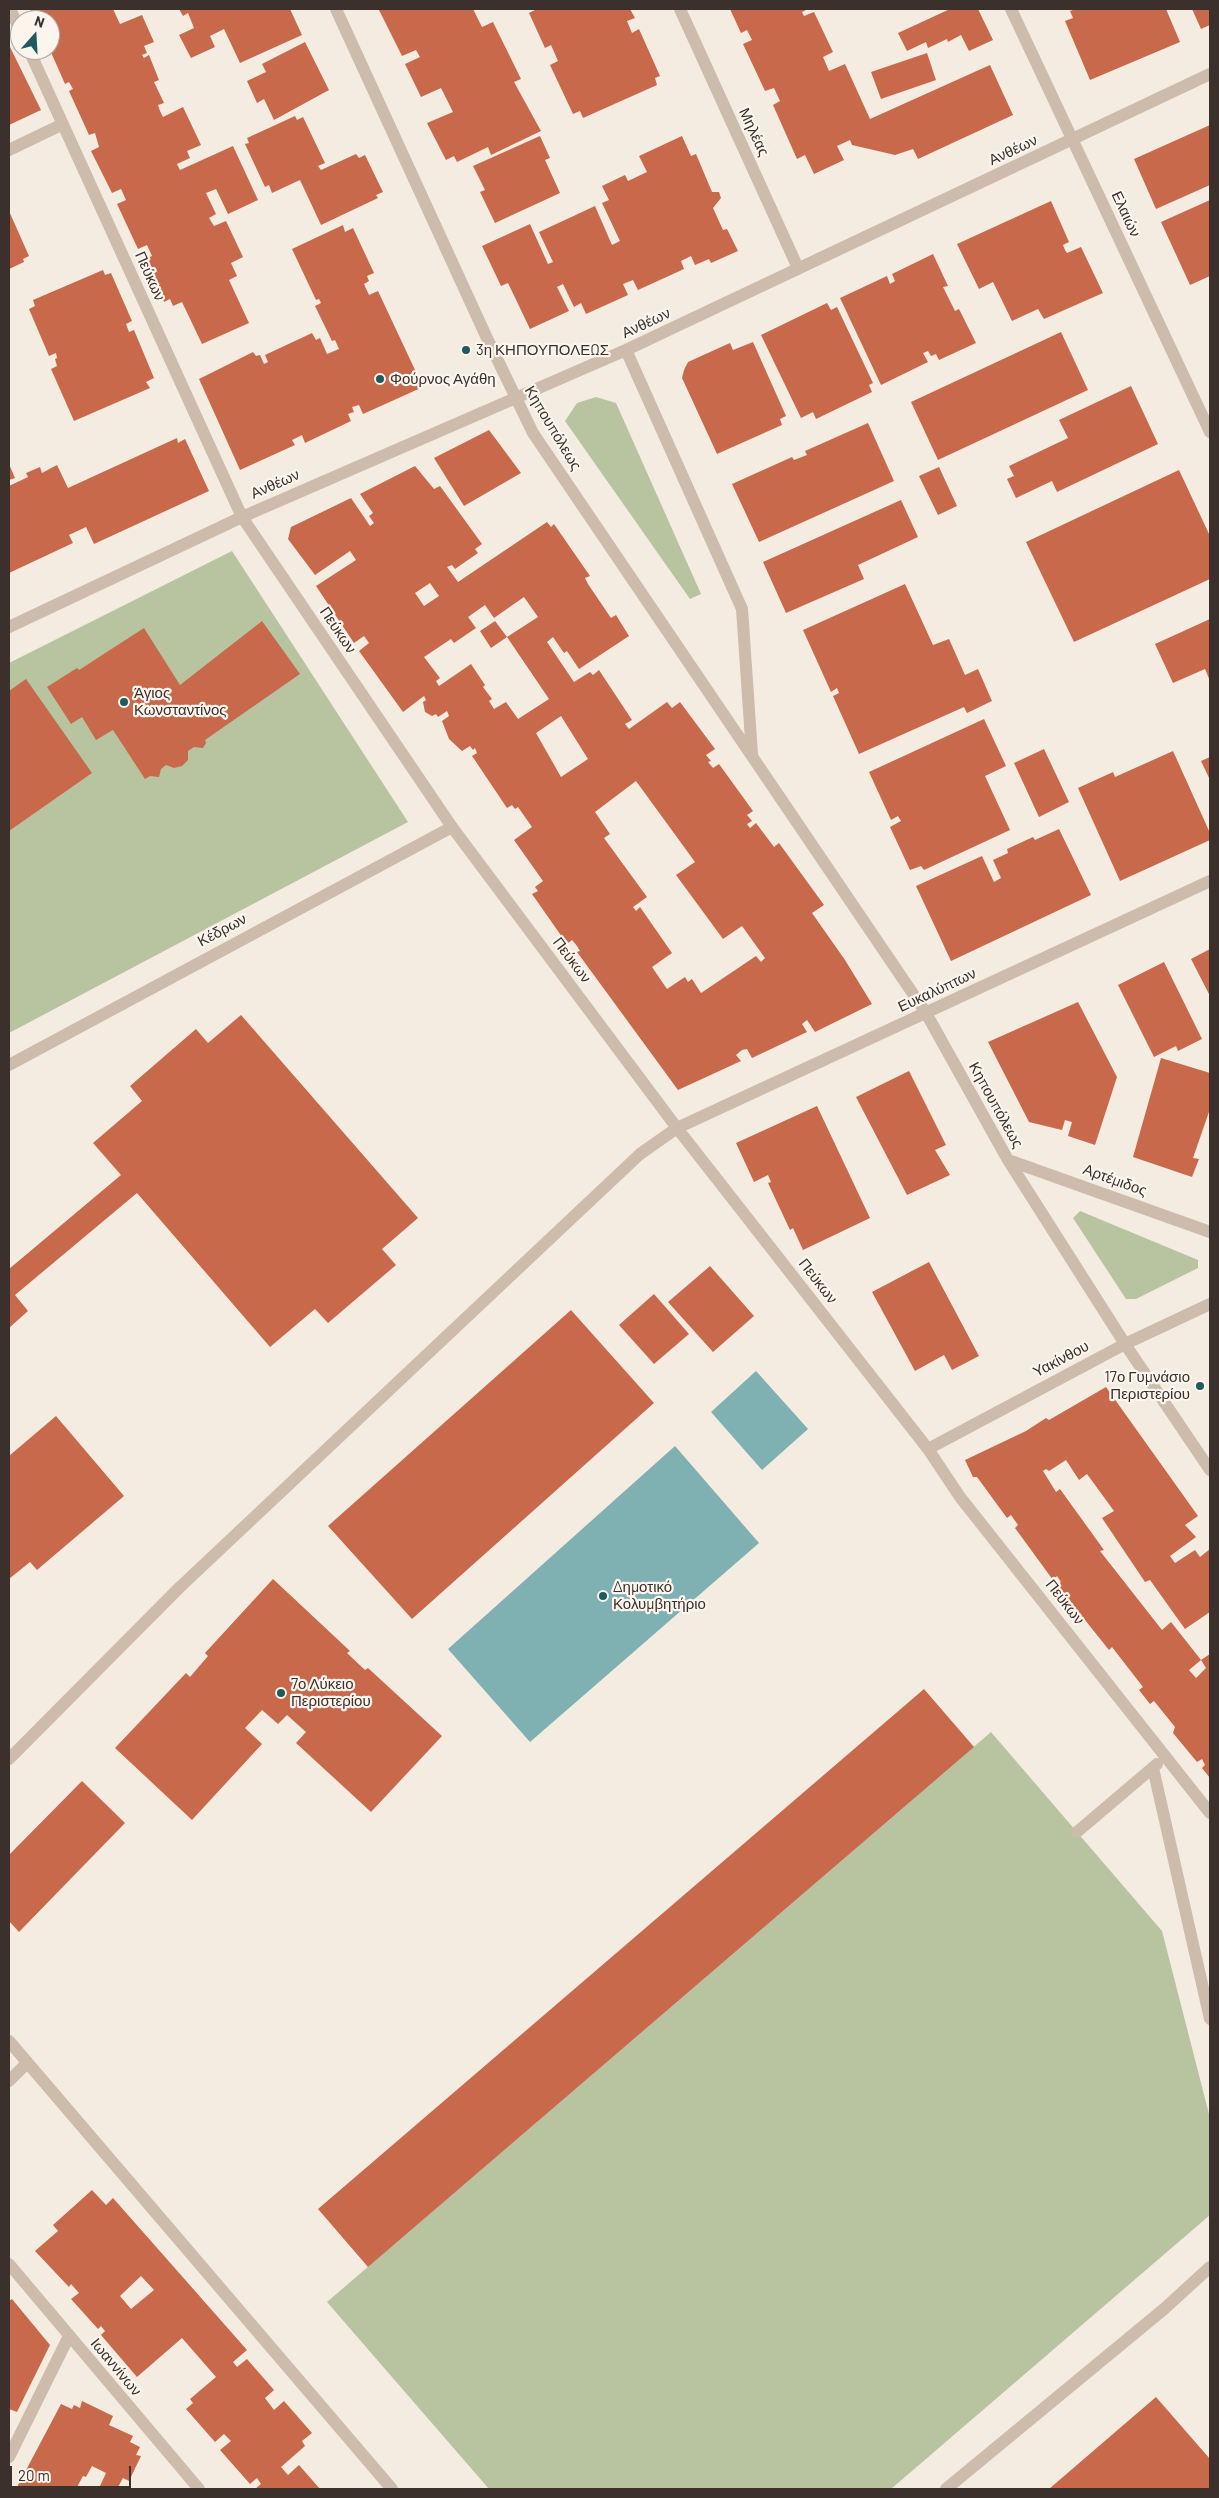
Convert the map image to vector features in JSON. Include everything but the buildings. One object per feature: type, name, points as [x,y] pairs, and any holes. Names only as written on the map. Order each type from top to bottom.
[{"type":"street","name":"Κηπουπόλεως","points":[[336,9],[514,397],[533,433],[926,1013],[1008,1160],[1125,1344],[1210,1470]]},
{"type":"street","name":"Μηλέας","points":[[680,9],[798,268]]},
{"type":"street","name":"Ελαιών","points":[[1012,9],[1210,432]]},
{"type":"street","name":"Πεύκων","points":[[34,60],[242,516],[452,827],[677,1128],[928,1448],[960,1496],[1210,1813]]},
{"type":"street","name":"Ανθέων","points":[[9,626],[242,516],[626,350],[1210,74]]},
{"type":"street","points":[[9,150],[63,124]]},
{"type":"street","name":"Κηπουπόλεως","points":[[626,350],[742,610],[753,757]]},
{"type":"street","name":"Κέδρων","points":[[9,1065],[452,827]]},
{"type":"street","name":"Ευκαλύπτων","points":[[9,1759],[179,1588],[640,1154],[677,1128],[1210,881]]},
{"type":"street","name":"Αρτέμιδος","points":[[1008,1160],[1210,1232]]},
{"type":"street","name":"Υακίνθου","points":[[928,1448],[1125,1344],[1210,1304]]},
{"type":"street","points":[[1077,1832],[1165,1756]]},
{"type":"street","points":[[1153,1768],[1207,1991],[1210,2019]]},
{"type":"street","points":[[9,2042],[392,2489]]},
{"type":"street","points":[[9,2081],[27,2063]]},
{"type":"street","name":"Ιωαννίνων","points":[[9,2264],[199,2489]]},
{"type":"street","points":[[946,2489],[1164,2309],[1210,2267]]},
{"type":"street","points":[[9,2457],[69,2336]]},
{"type":"green space","points":[[596,397],[616,403],[701,594],[690,599],[565,421],[577,403]]},
{"type":"green space","points":[[232,551],[408,822],[9,1033],[9,663]]},
{"type":"green space","points":[[1080,1211],[1198,1260],[1198,1268],[1136,1299],[1126,1299],[1073,1218]]},
{"type":"green space","points":[[991,1732],[1162,1931],[1210,2118],[1210,2215],[891,2489],[489,2489],[327,2302]]},
{"type":"water","points":[[756,1371],[808,1429],[762,1470],[711,1412]]},
{"type":"water","name":"Δημοτικό Κολυμβητήριο","points":[[675,1446],[759,1543],[530,1742],[448,1649]]},
{"type":"place","name":"3η ΚΗΠΟΥΠΟΛΕΩΣ","points":[[466,350]]},
{"type":"place","name":"Φούρνος Αγάθη","points":[[380,379]]},
{"type":"place","name":"Άγιος Κωνσταντίνος","points":[[124,702]]},
{"type":"place","name":"17ο Γυμνάσιο Περιστερίου","points":[[1200,1386]]},
{"type":"place","name":"Δημοτικό Κολυμβητήριο","points":[[603,1596]]},
{"type":"place","name":"7ο Λύκειο Περιστερίου","points":[[281,1693]]}]
